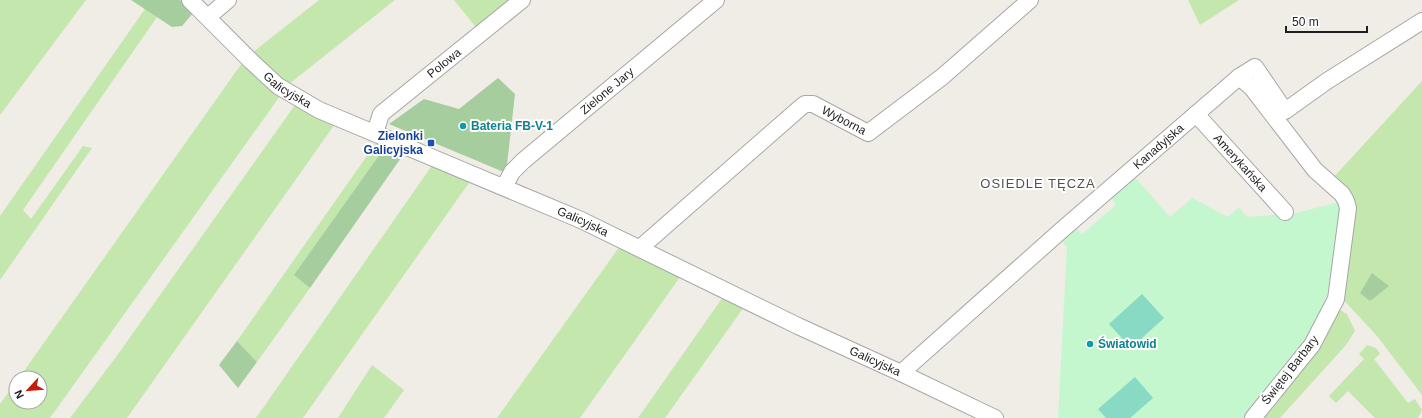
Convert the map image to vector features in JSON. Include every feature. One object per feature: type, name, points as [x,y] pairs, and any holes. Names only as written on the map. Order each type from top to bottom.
[{"type":"street","name":"Galicyjska","points":[[190,0],[278,86],[319,110],[581,220],[798,326],[995,418]]},
{"type":"street","points":[[208,17],[228,0]]},
{"type":"street","name":"Polowa","points":[[374,133],[381,114],[522,0]]},
{"type":"street","name":"Zielone Jary","points":[[504,187],[512,172],[523,161],[716,0]]},
{"type":"street","name":"Wyborna","points":[[640,248],[805,104],[813,104],[868,134],[942,77],[1030,0]]},
{"type":"street","name":"Kanadyjska","points":[[901,373],[1064,228],[1239,77],[1255,67],[1285,111],[1327,81],[1422,21]]},
{"type":"street","name":"Świętej Barbary","points":[[1239,77],[1252,88],[1315,170],[1342,194],[1348,208],[1336,299],[1312,344],[1253,418]]},
{"type":"street","name":"Amerykańska","points":[[1196,114],[1284,212]]},
{"type":"green space","points":[[0,0],[86,0],[0,115]]},
{"type":"green space","points":[[131,0],[180,0],[193,13],[182,26],[172,27]]},
{"type":"green space","points":[[319,0],[395,0],[289,84],[253,52]]},
{"type":"green space","points":[[454,0],[518,0],[479,31]]},
{"type":"green space","points":[[1188,0],[1239,0],[1200,25]]},
{"type":"green space","points":[[145,9],[157,17],[23,210],[31,219],[83,146],[92,148],[0,280],[0,216]]},
{"type":"green space","points":[[242,63],[262,83],[280,96],[50,418],[0,418],[0,404],[8,393],[8,410],[48,410],[48,370],[25,370]]},
{"type":"green space","points":[[498,78],[515,94],[506,173],[389,124],[424,99],[459,109]]},
{"type":"green space","points":[[1422,81],[1422,395],[1377,336],[1339,295],[1353,204],[1332,179]]},
{"type":"green space","points":[[295,105],[335,124],[127,418],[70,418],[116,357]]},
{"type":"green space","points":[[376,143],[385,147],[295,275],[310,288],[257,362],[237,341]]},
{"type":"green space","points":[[385,147],[403,155],[310,288],[294,275]]},
{"type":"green space","points":[[433,164],[471,180],[303,418],[256,418]]},
{"type":"green space","points":[[1135,177],[1170,217],[1192,198],[1228,217],[1239,207],[1247,217],[1297,213],[1338,202],[1343,207],[1327,295],[1308,341],[1248,418],[1058,418],[1067,247],[1062,241],[1076,228],[1082,234],[1116,205],[1111,197]]},
{"type":"green space","points":[[620,246],[680,277],[580,418],[497,418]]},
{"type":"green space","points":[[1372,273],[1389,286],[1370,301],[1360,293]]},
{"type":"green space","points":[[1142,294],[1164,318],[1131,348],[1109,324]]},
{"type":"green space","points":[[723,297],[744,307],[665,418],[638,418]]},
{"type":"green space","points":[[1340,310],[1347,314],[1355,331],[1346,345],[1280,418],[1262,418],[1332,314]]},
{"type":"green space","points":[[237,341],[257,362],[238,388],[219,365]]},
{"type":"green space","points":[[1367,345],[1376,348],[1380,354],[1374,359],[1408,403],[1415,399],[1422,410],[1418,418],[1375,418],[1348,391],[1336,403],[1329,396],[1364,359],[1359,354]]},
{"type":"green space","points":[[372,365],[404,390],[384,418],[338,418]]},
{"type":"green space","points":[[1135,377],[1153,398],[1130,418],[1106,418],[1098,409]]},
{"type":"place","name":"Bateria FB-V-1","points":[[463,126]]},
{"type":"place","name":"Zielonki Galicyjska","points":[[431,143]]},
{"type":"place","name":"Światowid","points":[[1090,344]]},
{"type":"district","name":"OSIEDLE TĘCZA","points":[[1038,183]]}]
